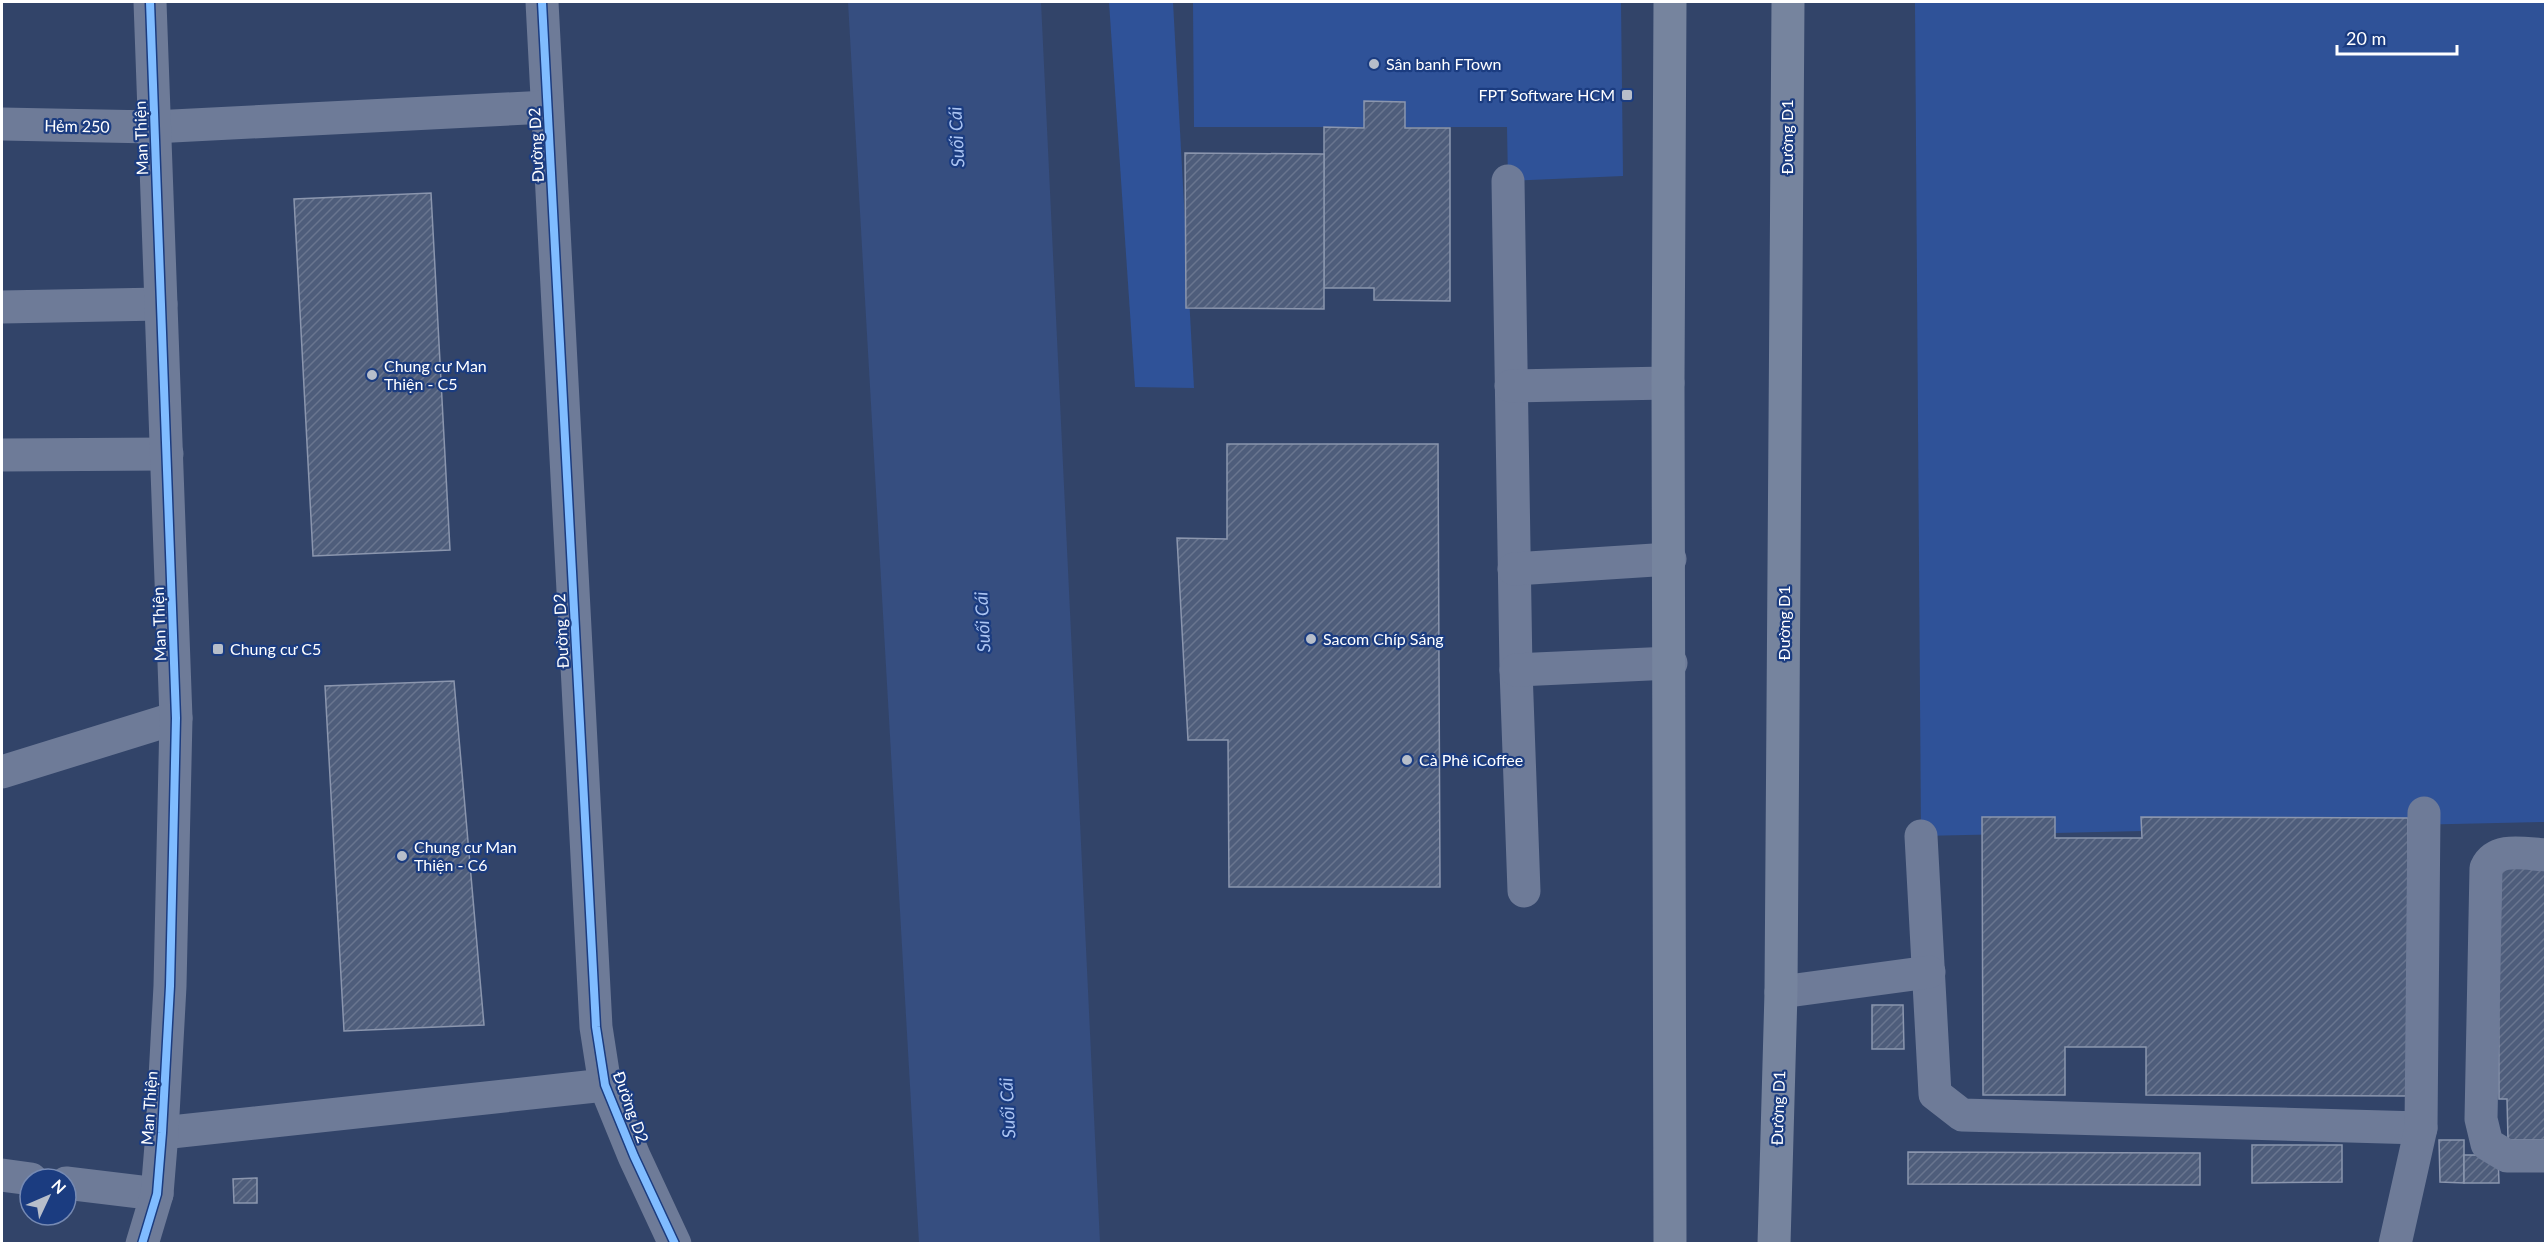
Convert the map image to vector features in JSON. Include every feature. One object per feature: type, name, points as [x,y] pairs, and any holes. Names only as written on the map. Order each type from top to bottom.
[{"type":"main road","points":[[1668,1236],[1671,663],[1668,383],[1670,2]]},
{"type":"main road","name":"Đường D1","points":[[1774,1244],[1781,992],[1788,2]]},
{"type":"street","name":"Man Thiện","points":[[142,1244],[157,1194],[162,1132],[170,986],[176,718],[150,2]]},
{"type":"street","name":"Đường D2","points":[[542,2],[596,1027],[605,1085],[634,1156],[675,1244]]},
{"type":"street","name":"Hẻm 250","points":[[2,124],[153,127],[547,106]]},
{"type":"street","points":[[1508,181],[1516,670],[1524,891]]},
{"type":"street","points":[[2,307],[162,304]]},
{"type":"street","points":[[1511,386],[1668,383]]},
{"type":"street","points":[[2,455],[167,454]]},
{"type":"street","points":[[1514,569],[1670,559]]},
{"type":"street","points":[[1516,670],[1671,663]]},
{"type":"street","points":[[2,772],[176,718]]},
{"type":"street","points":[[2395,1244],[2421,1128],[2424,813]]},
{"type":"street","points":[[1921,836],[1935,1094],[1962,1115],[2421,1128]]},
{"type":"street","points":[[2546,855],[2499,854],[2490,859],[2486,868],[2481,1119],[2487,1144],[2507,1156],[2546,1156]]},
{"type":"street","points":[[1781,992],[1929,972]]},
{"type":"street","points":[[162,1132],[605,1085]]},
{"type":"street","points":[[2,1175],[18,1177]]},
{"type":"street","points":[[78,1184],[157,1194]]},
{"type":"shaded area","points":[[1109,2],[1173,2],[1194,388],[1135,387]]},
{"type":"shaded area","name":"Sân banh FTown","points":[[1193,2],[1621,2],[1623,176],[1508,181],[1507,127],[1194,127]]},
{"type":"shaded area","points":[[1915,2],[2545,2],[2545,822],[1921,836]]},
{"type":"water","name":"Suối Cái","points":[[848,2],[1041,2],[1100,1243],[919,1243]]},
{"type":"building","points":[[1364,101],[1405,102],[1405,128],[1450,128],[1450,301],[1374,300],[1374,288],[1324,288],[1324,127],[1364,128]]},
{"type":"building","points":[[1185,153],[1324,154],[1324,309],[1186,308]]},
{"type":"building","name":"Chung cư Man Thiện - C5","points":[[431,193],[450,550],[313,556],[294,199]]},
{"type":"building","name":"Sacom Chíp Sáng","points":[[1227,444],[1438,444],[1440,887],[1229,887],[1228,740],[1188,740],[1177,538],[1227,539]]},
{"type":"building","name":"Chung cư Man Thiện - C6","points":[[454,681],[484,1025],[344,1031],[325,686]]},
{"type":"building","points":[[1982,817],[2055,817],[2055,838],[2142,838],[2141,817],[2408,818],[2409,1096],[2146,1095],[2146,1047],[2065,1047],[2065,1095],[1983,1095]]},
{"type":"building","points":[[2498,864],[2546,864],[2546,1140],[2508,1140],[2507,1099],[2499,1099]]},
{"type":"building","points":[[1872,1005],[1903,1005],[1904,1049],[1872,1049]]},
{"type":"building","points":[[2439,1140],[2464,1140],[2464,1183],[2440,1182]]},
{"type":"building","points":[[2252,1145],[2342,1145],[2342,1182],[2252,1183]]},
{"type":"building","points":[[1908,1152],[2200,1153],[2200,1185],[1908,1184]]},
{"type":"building","points":[[2464,1155],[2498,1155],[2499,1183],[2464,1183]]},
{"type":"building","points":[[257,1178],[257,1203],[234,1203],[233,1179]]},
{"type":"cycle path","points":[[142,1244],[157,1194],[162,1133],[170,986],[176,718],[150,2]]},
{"type":"cycle path","points":[[542,2],[596,1027],[605,1085],[634,1156],[675,1244]]},
{"type":"place","name":"Sân banh FTown","points":[[1374,64]]},
{"type":"place","name":"FPT Software HCM","points":[[1627,95]]},
{"type":"place","name":"Chung cư Man Thiện - C5","points":[[372,375]]},
{"type":"place","name":"Sacom Chíp Sáng","points":[[1311,639]]},
{"type":"place","name":"Chung cư C5","points":[[218,649]]},
{"type":"place","name":"Cà Phê iCoffee","points":[[1407,760]]},
{"type":"place","name":"Chung cư Man Thiện - C6","points":[[402,856]]}]
